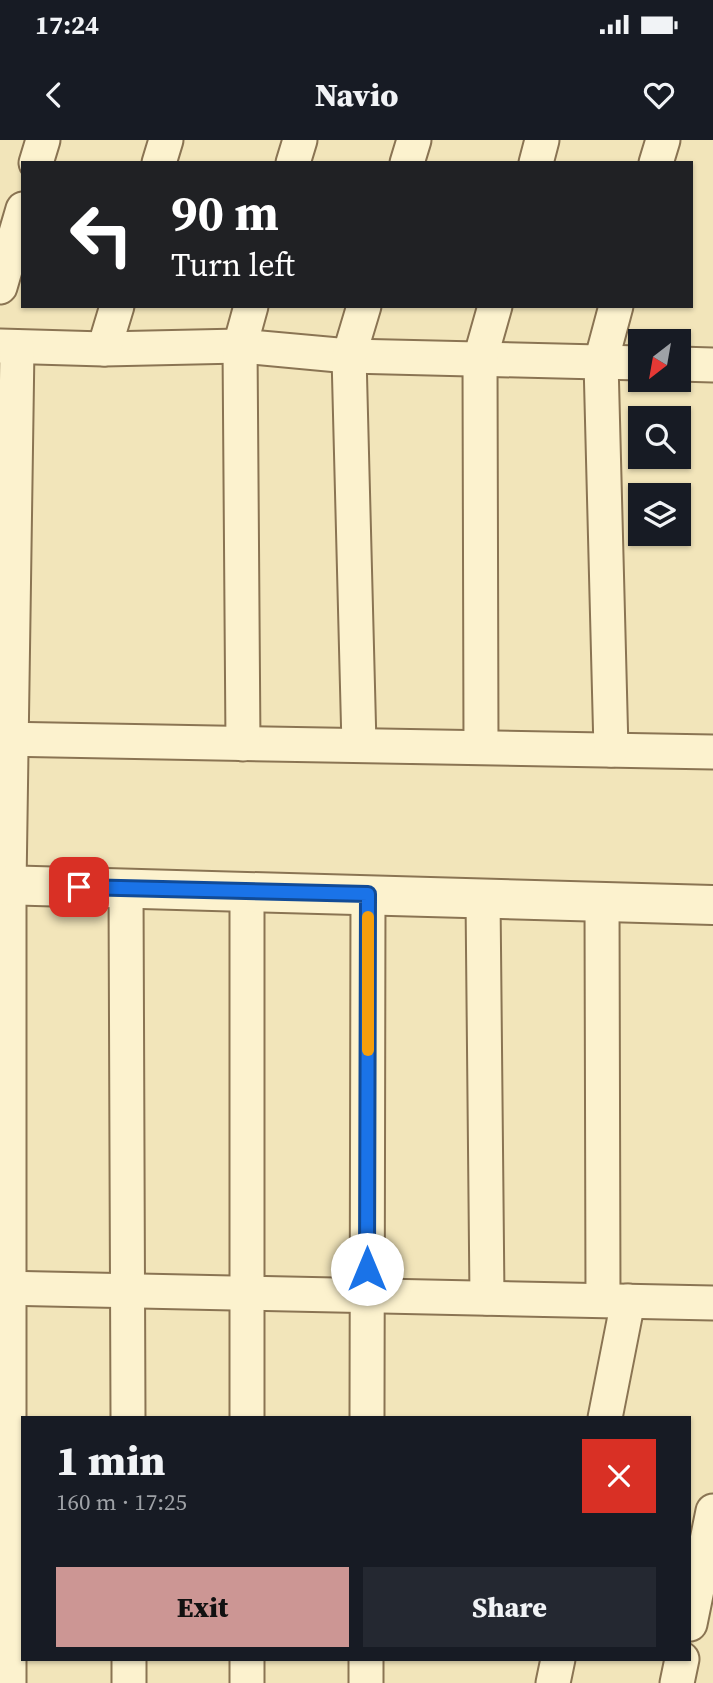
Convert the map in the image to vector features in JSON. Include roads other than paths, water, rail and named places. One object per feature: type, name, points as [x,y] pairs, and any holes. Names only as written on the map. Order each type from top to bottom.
[{"type":"street","points":[[37,161],[43,140]]},
{"type":"street","points":[[160,161],[166,140]]},
{"type":"street","points":[[294,161],[300,140]]},
{"type":"street","points":[[408,161],[414,140]]},
{"type":"street","points":[[537,161],[542,140]]},
{"type":"street","points":[[657,161],[663,140]]},
{"type":"street","points":[[0,287],[21,216]]},
{"type":"street","points":[[104,349],[116,308]]},
{"type":"street","points":[[243,744],[240,346],[250,308]]},
{"type":"street","points":[[359,745],[349,356],[363,308]]},
{"type":"street","points":[[481,747],[480,359],[494,308]]},
{"type":"street","points":[[611,750],[601,362],[615,308]]},
{"type":"street","points":[[9,1683],[4,886],[9,346],[104,349],[240,346],[349,356],[628,363]]},
{"type":"street","points":[[691,364],[713,365]]},
{"type":"street","points":[[6,739],[611,750],[712,749]]},
{"type":"street","points":[[4,886],[126,887],[713,905]]},
{"type":"street","points":[[126,887],[128,1416]]},
{"type":"street","points":[[247,891],[247,1416]]},
{"type":"street","points":[[367,1416],[368,894]]},
{"type":"street","points":[[483,898],[487,1298]]},
{"type":"street","points":[[602,901],[615,1301],[605,1416]]},
{"type":"street","points":[[5,1288],[713,1303]]},
{"type":"street","points":[[691,1619],[713,1511]]},
{"type":"street","points":[[129,1661],[129,1683]]},
{"type":"street","points":[[247,1661],[247,1683]]},
{"type":"street","points":[[366,1661],[366,1683]]},
{"type":"street","points":[[553,1683],[558,1661]]},
{"type":"street","points":[[677,1683],[682,1661]]}]
